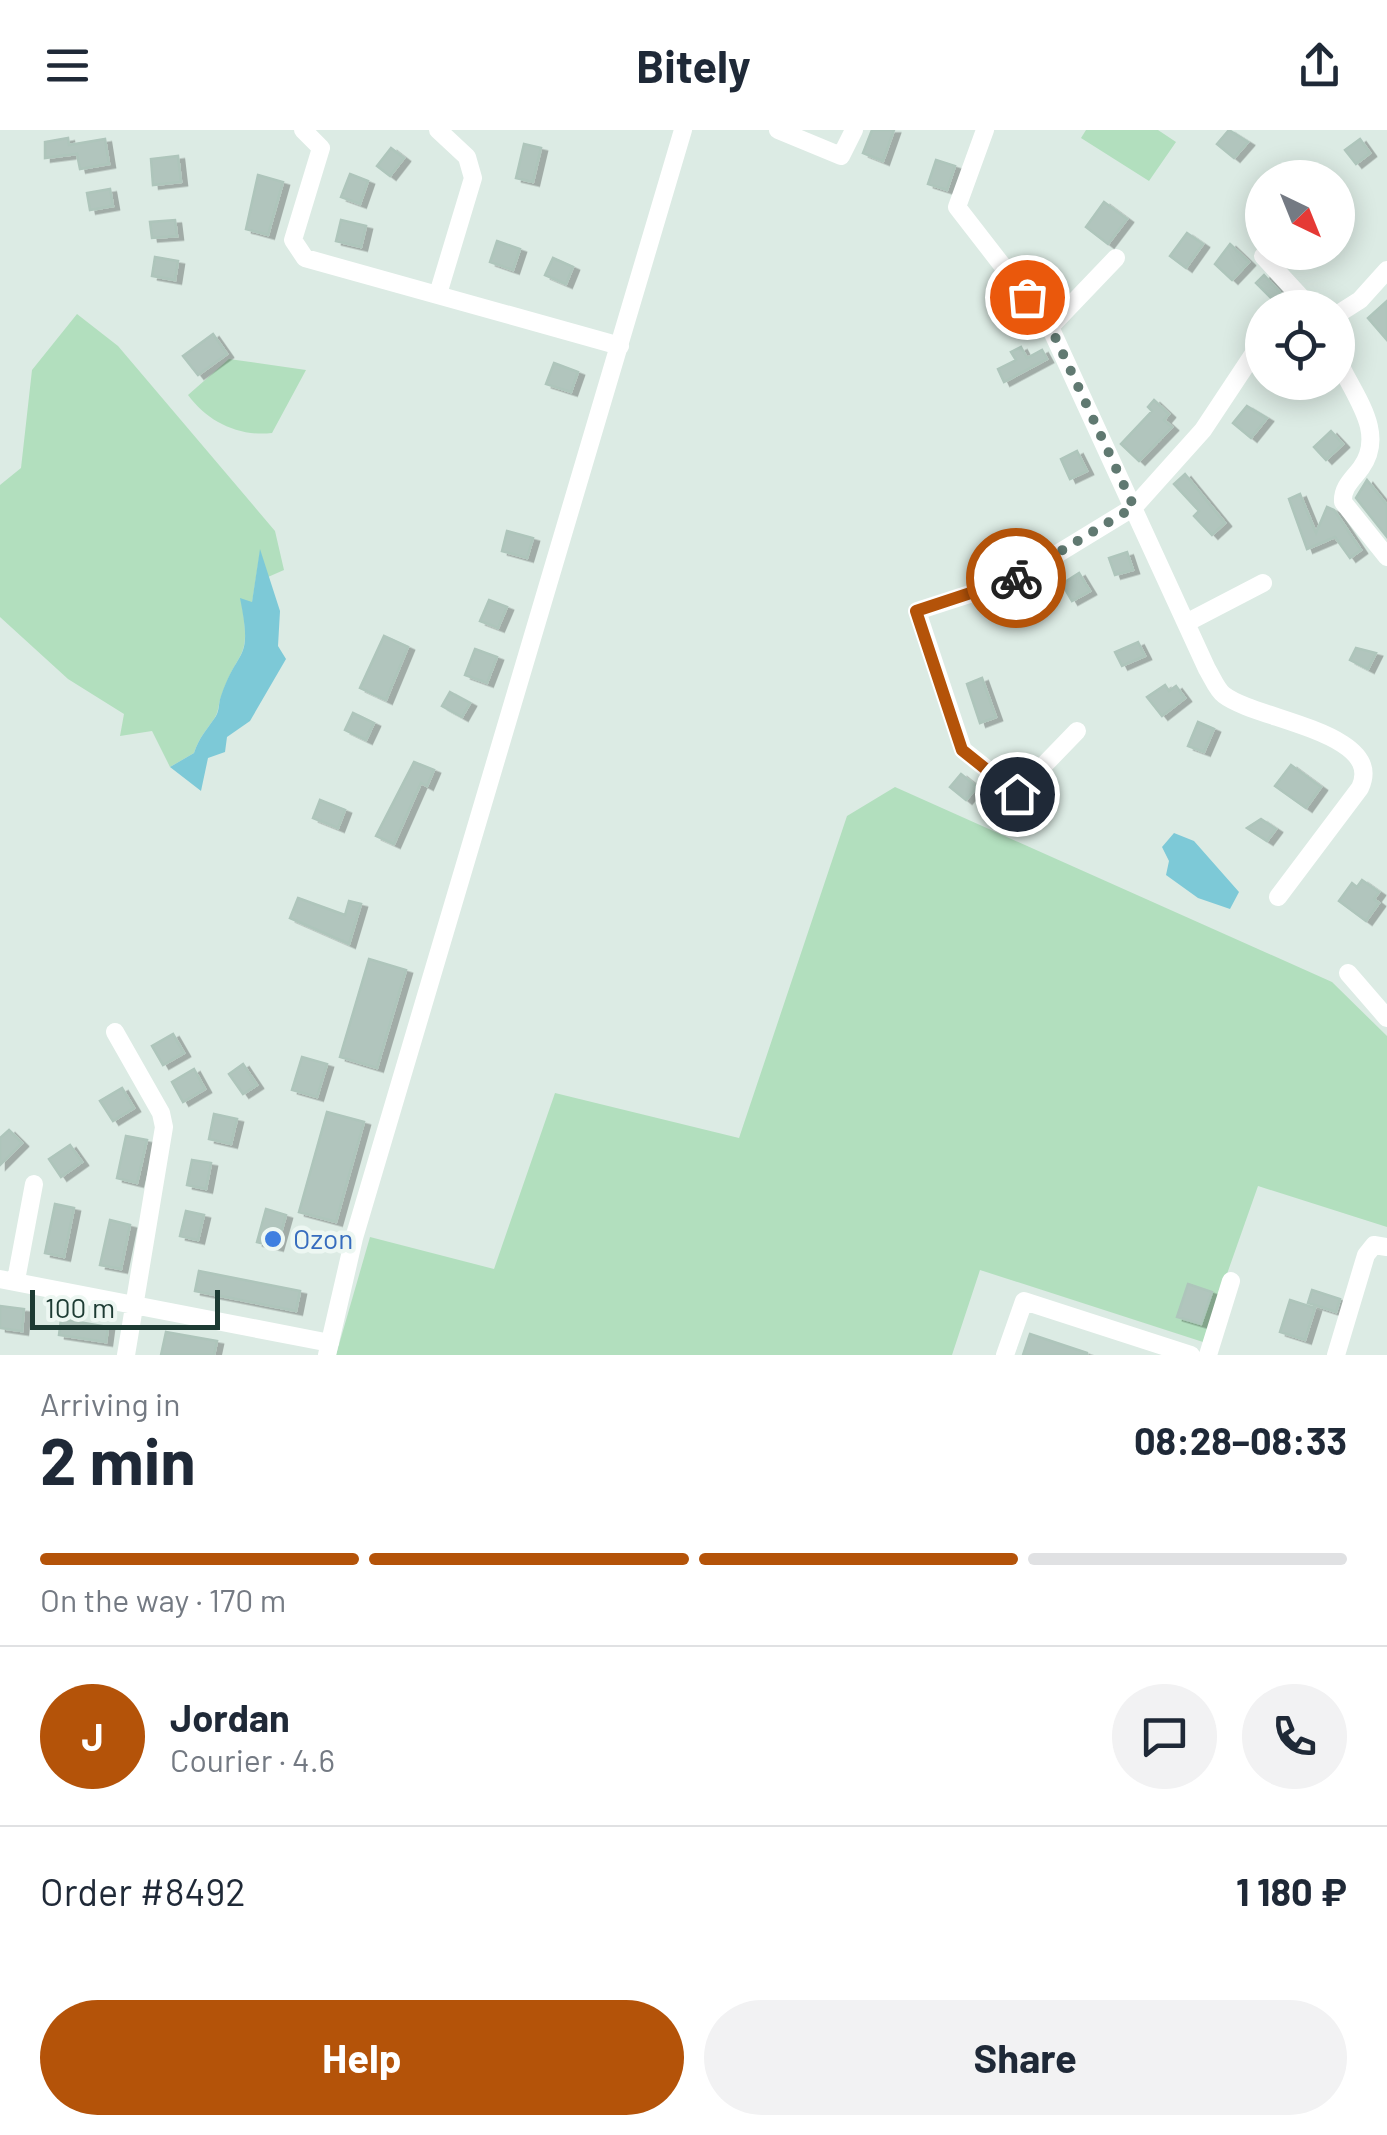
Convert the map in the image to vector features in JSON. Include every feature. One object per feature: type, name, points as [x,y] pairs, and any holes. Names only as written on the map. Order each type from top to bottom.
[{"type":"street","points":[[303,130],[321,148],[293,240],[305,258],[620,346]]},
{"type":"street","points":[[438,130],[466,158],[473,178],[438,294]]},
{"type":"street","points":[[34,1184],[8,1280],[323,1345],[683,130]]},
{"type":"street","points":[[778,130],[841,156],[854,130]]},
{"type":"street","points":[[985,130],[957,208],[1050,326],[1186,623],[1224,695],[1320,734],[1359,753],[1364,762],[1367,774],[1360,788],[1278,897]]},
{"type":"street","points":[[1050,326],[1116,258]]},
{"type":"street","points":[[1274,270],[1291,290]]},
{"type":"street","points":[[1355,303],[1387,270]]},
{"type":"street","points":[[1077,732],[1017,794],[962,750],[916,611],[1016,578],[1134,507],[1203,430],[1245,367]]},
{"type":"street","points":[[1355,396],[1374,437],[1370,456],[1347,485],[1343,502],[1387,557]]},
{"type":"street","points":[[1016,578],[1024,598]]},
{"type":"street","points":[[1186,623],[1263,583]]},
{"type":"street","points":[[1348,973],[1387,1018]]},
{"type":"street","points":[[115,1032],[161,1113],[164,1128],[126,1355]]},
{"type":"street","points":[[1336,1355],[1366,1255],[1374,1245],[1387,1247]]},
{"type":"street","points":[[1208,1355],[1232,1281]]},
{"type":"street","points":[[1005,1355],[1024,1301],[1191,1355]]},
{"type":"green space","points":[[1086,130],[1158,130],[1176,142],[1149,181],[1081,138]]},
{"type":"green space","points":[[77,314],[118,346],[275,531],[284,570],[268,577],[260,552],[252,603],[241,599],[244,645],[227,680],[217,714],[194,753],[170,767],[152,731],[120,736],[124,714],[68,679],[0,617],[0,485],[21,468],[32,370]]},
{"type":"green space","points":[[229,359],[306,370],[272,433],[235,430],[214,420],[188,395]]},
{"type":"green space","points":[[895,787],[1332,982],[1387,1036],[1387,1227],[1258,1186],[1203,1342],[980,1270],[952,1355],[336,1355],[370,1237],[494,1269],[555,1093],[739,1138],[847,816]]},
{"type":"water","points":[[260,549],[280,611],[278,646],[286,659],[250,721],[227,737],[225,752],[208,758],[201,791],[170,767],[194,753],[217,714],[221,696],[242,652],[245,634],[240,598],[252,602]]},
{"type":"water","points":[[1174,833],[1194,841],[1239,892],[1230,909],[1198,898],[1166,875],[1169,861],[1162,847]]},
{"type":"building","points":[[872,130],[894,130],[883,161],[863,153]]},
{"type":"building","points":[[1229,130],[1248,142],[1234,158],[1217,144]]},
{"type":"building","points":[[68,138],[69,145],[105,139],[109,164],[80,169],[77,154],[45,158],[45,142]]},
{"type":"building","points":[[1360,139],[1370,153],[1356,164],[1345,150]]},
{"type":"building","points":[[524,144],[541,148],[533,182],[516,178]]},
{"type":"building","points":[[391,148],[404,158],[390,176],[377,166]]},
{"type":"building","points":[[178,156],[181,182],[153,185],[151,159]]},
{"type":"building","points":[[936,160],[955,166],[947,190],[928,184]]},
{"type":"building","points":[[350,174],[368,181],[360,204],[341,197]]},
{"type":"building","points":[[258,175],[283,182],[268,235],[246,229]]},
{"type":"building","points":[[110,189],[113,206],[90,210],[87,193]]},
{"type":"building","points":[[1104,202],[1127,219],[1108,244],[1086,227]]},
{"type":"building","points":[[175,220],[177,236],[152,238],[150,222]]},
{"type":"building","points":[[341,220],[366,226],[361,247],[336,241]]},
{"type":"building","points":[[1187,233],[1203,244],[1186,268],[1170,256]]},
{"type":"building","points":[[497,241],[520,249],[513,270],[490,262]]},
{"type":"building","points":[[1230,244],[1245,258],[1245,266],[1232,280],[1215,264]]},
{"type":"building","points":[[155,257],[178,261],[175,280],[152,276]]},
{"type":"building","points":[[553,258],[573,267],[566,284],[545,275]]},
{"type":"building","points":[[1264,275],[1278,290],[1263,290],[1256,283]]},
{"type":"building","points":[[1387,301],[1387,340],[1368,318]]},
{"type":"building","points":[[213,334],[227,354],[198,375],[183,356]]},
{"type":"building","points":[[1021,347],[1027,358],[1042,350],[1047,359],[1004,382],[998,369],[1016,360],[1011,352]]},
{"type":"building","points":[[554,363],[578,372],[571,392],[546,384]]},
{"type":"building","points":[[1154,400],[1169,414],[1164,420],[1172,427],[1139,461],[1121,444],[1152,411],[1148,407]]},
{"type":"building","points":[[1247,406],[1267,418],[1251,438],[1233,423]]},
{"type":"building","points":[[1331,431],[1343,444],[1326,460],[1314,447]]},
{"type":"building","points":[[1077,451],[1087,471],[1070,479],[1061,459]]},
{"type":"building","points":[[1185,474],[1225,523],[1212,535],[1194,516],[1199,511],[1174,484]]},
{"type":"building","points":[[1367,480],[1387,505],[1387,537],[1356,498]]},
{"type":"building","points":[[1300,494],[1316,533],[1327,507],[1334,510],[1361,550],[1350,558],[1335,537],[1307,549],[1289,499]]},
{"type":"building","points":[[507,531],[533,538],[527,558],[502,551]]},
{"type":"building","points":[[1127,552],[1133,570],[1115,575],[1109,558]]},
{"type":"building","points":[[1079,573],[1090,591],[1072,601],[1062,584]]},
{"type":"building","points":[[489,600],[507,607],[498,628],[480,621]]},
{"type":"building","points":[[384,636],[408,647],[386,700],[360,688]]},
{"type":"building","points":[[1138,642],[1145,656],[1122,666],[1115,652]]},
{"type":"building","points":[[1356,648],[1376,653],[1368,669],[1350,660]]},
{"type":"building","points":[[475,649],[497,657],[487,683],[465,675]]},
{"type":"building","points":[[982,678],[996,717],[980,723],[967,684]]},
{"type":"building","points":[[1165,685],[1169,691],[1176,686],[1185,698],[1162,716],[1147,697]]},
{"type":"building","points":[[450,692],[470,703],[462,717],[442,706]]},
{"type":"building","points":[[353,713],[374,723],[366,740],[345,730]]},
{"type":"building","points":[[1198,722],[1214,729],[1204,752],[1188,746]]},
{"type":"building","points":[[414,762],[434,770],[427,786],[421,783],[394,844],[376,836]]},
{"type":"building","points":[[1291,765],[1321,787],[1306,808],[1275,786]]},
{"type":"building","points":[[961,774],[977,787],[966,800],[950,787]]},
{"type":"building","points":[[320,800],[345,810],[338,828],[313,818]]},
{"type":"building","points":[[1261,819],[1276,829],[1267,841],[1247,828]]},
{"type":"building","points":[[1362,880],[1379,892],[1374,899],[1379,903],[1366,921],[1339,901],[1352,883],[1357,887]]},
{"type":"building","points":[[298,898],[345,915],[349,901],[361,904],[349,944],[290,918]]},
{"type":"building","points":[[369,959],[406,970],[377,1068],[340,1057]]},
{"type":"building","points":[[173,1034],[184,1053],[163,1065],[152,1046]]},
{"type":"building","points":[[302,1057],[327,1064],[317,1097],[292,1090]]},
{"type":"building","points":[[243,1064],[257,1085],[243,1094],[229,1074]]},
{"type":"building","points":[[194,1069],[205,1089],[183,1102],[172,1082]]},
{"type":"building","points":[[122,1088],[134,1108],[113,1121],[100,1101]]},
{"type":"building","points":[[327,1112],[364,1122],[336,1222],[299,1212]]},
{"type":"building","points":[[214,1114],[237,1119],[231,1144],[209,1139]]},
{"type":"building","points":[[9,1130],[22,1143],[0,1165],[0,1138]]},
{"type":"building","points":[[126,1136],[147,1140],[137,1183],[117,1178]]},
{"type":"building","points":[[70,1145],[82,1162],[61,1177],[49,1159]]},
{"type":"building","points":[[192,1160],[211,1163],[206,1189],[187,1185]]},
{"type":"building","points":[[55,1204],[74,1208],[64,1257],[45,1253]]},
{"type":"building","points":[[266,1209],[286,1215],[277,1247],[257,1242]]},
{"type":"building","points":[[186,1211],[204,1215],[198,1240],[180,1236]]},
{"type":"building","points":[[110,1220],[130,1225],[121,1269],[100,1265]]},
{"type":"building","points":[[199,1271],[300,1291],[296,1311],[195,1291]]},
{"type":"building","points":[[1188,1284],[1212,1292],[1201,1324],[1177,1317]]},
{"type":"building","points":[[1312,1290],[1340,1299],[1336,1312],[1308,1303]]},
{"type":"building","points":[[1290,1300],[1315,1308],[1305,1340],[1280,1332]]},
{"type":"building","points":[[0,1306],[24,1309],[22,1331],[0,1328]]},
{"type":"building","points":[[61,1319],[108,1327],[106,1342],[59,1335]]},
{"type":"building","points":[[166,1332],[217,1341],[214,1355],[161,1355]]},
{"type":"building","points":[[1030,1334],[1087,1353],[1087,1355],[1023,1355]]},
{"type":"way so far","points":[[1016,578],[1134,507],[1050,326],[1027,297]]},
{"type":"place","name":"Ozon","points":[[273,1239]]},
{"type":"route","points":[[1016,578],[916,611],[962,750],[1017,794]]}]
